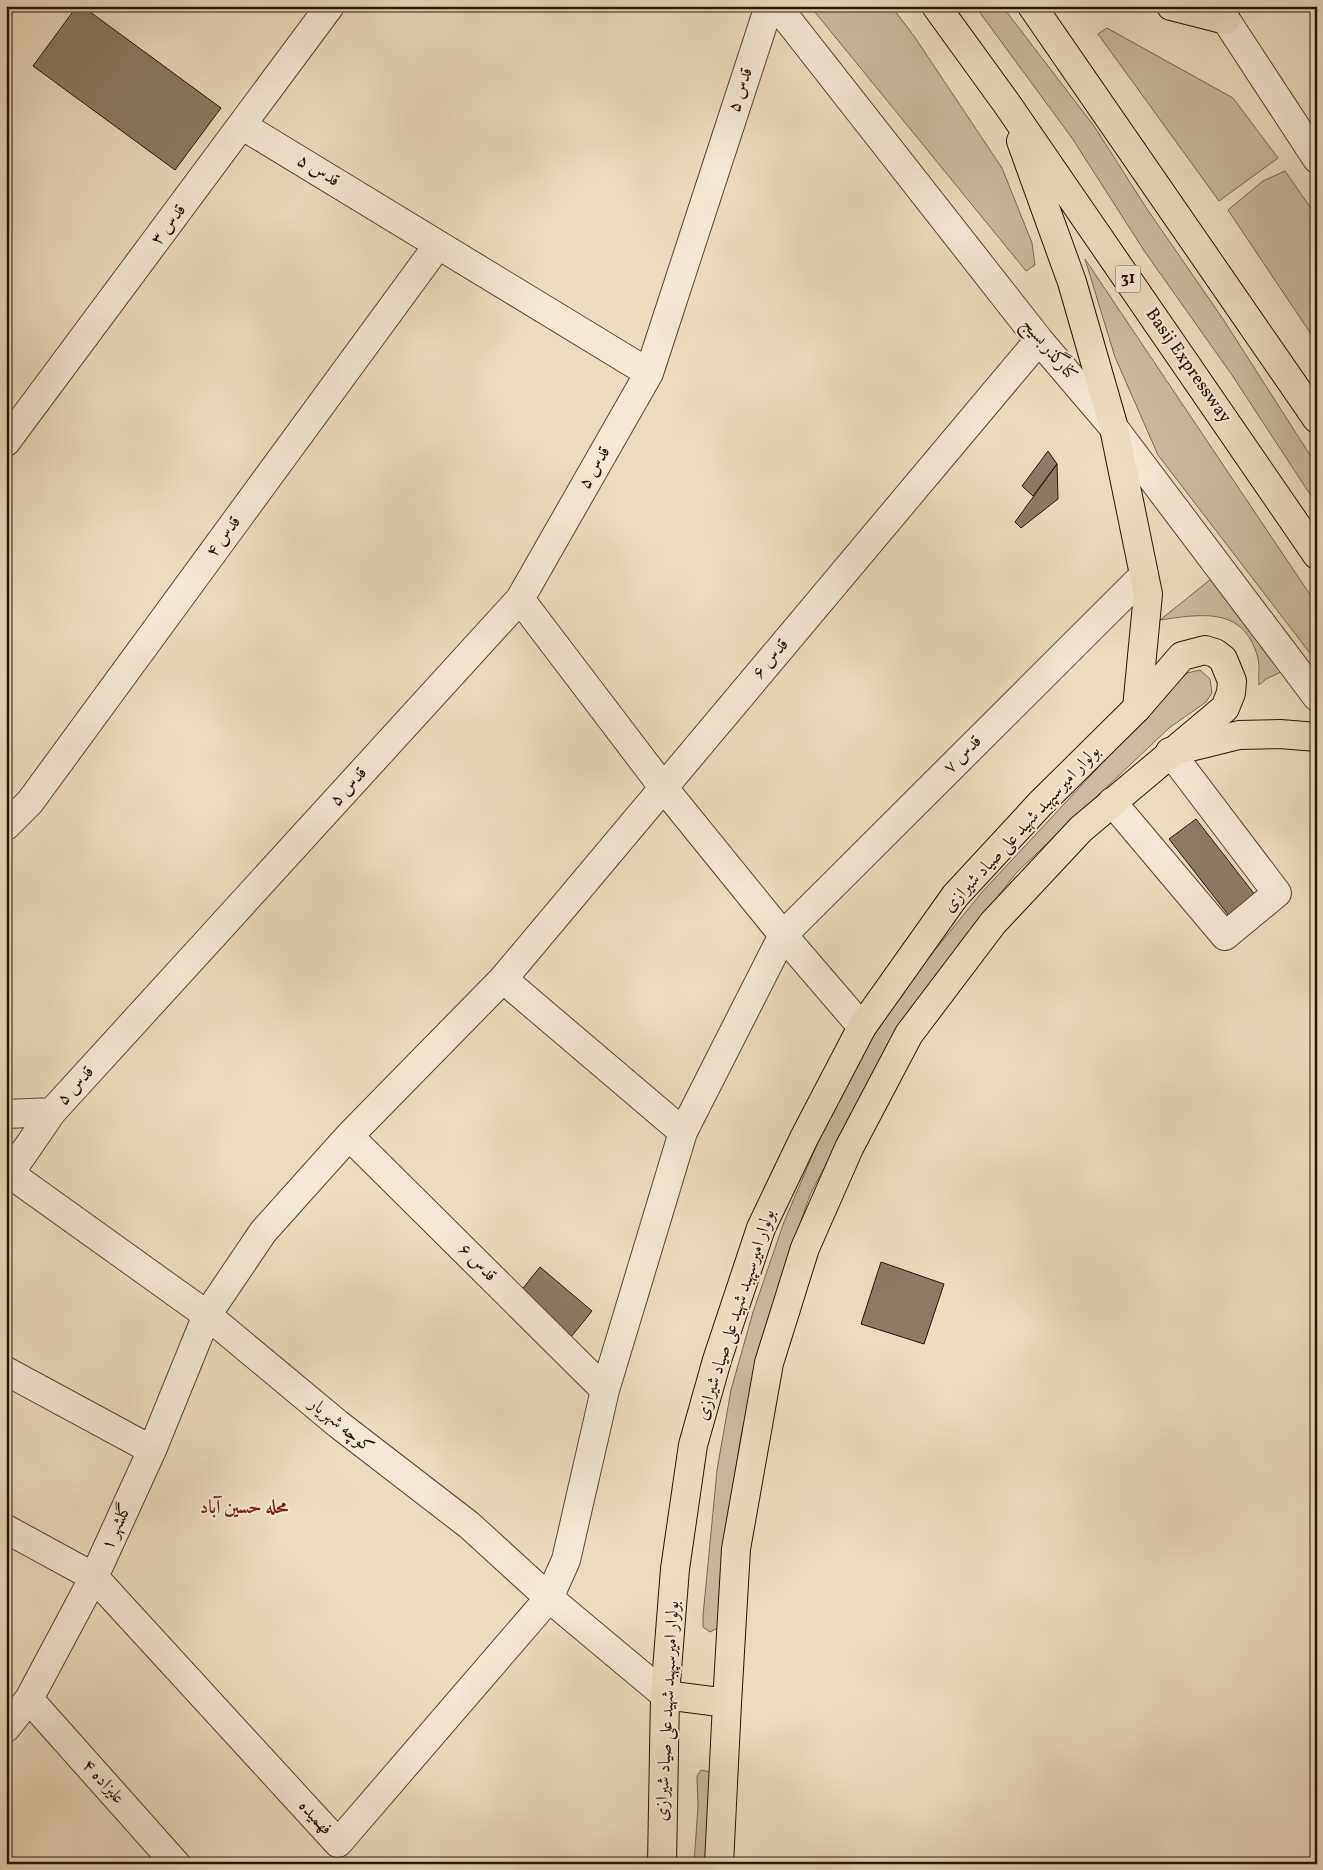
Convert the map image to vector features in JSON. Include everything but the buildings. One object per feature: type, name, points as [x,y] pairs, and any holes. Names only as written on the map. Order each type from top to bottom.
[{"type":"main road","name":"Basij Expressway","points":[[936,6],[1007,104],[1317,555]]},
{"type":"main road","points":[[1032,6],[1317,419]]},
{"type":"main road","points":[[1171,6],[1221,11]]},
{"type":"main road","points":[[1007,104],[1072,282],[1114,428],[1148,594],[1137,708]]},
{"type":"main road","name":"بولوار امیرسپهبد شهید علی صیاد شیرازی","points":[[662,1864],[665,1695],[674,1569],[693,1445],[717,1360],[761,1228],[804,1138],[862,1027],[955,896],[1040,804],[1137,708],[1182,656],[1205,650],[1215,653],[1223,658],[1232,681],[1232,693],[1225,708],[1170,752]]},
{"type":"main road","points":[[719,1864],[726,1703],[736,1549],[769,1363],[805,1248],[849,1148],[909,1034],[993,923],[1081,829],[1170,752],[1239,735],[1280,734],[1317,737]]},
{"type":"main road","points":[[665,1695],[726,1703]]},
{"type":"street","name":"قدس ۳","points":[[6,442],[243,126],[330,6]]},
{"type":"street","name":"قدس ۵","points":[[7,1171],[52,1112],[520,599],[648,373],[769,6]]},
{"type":"street","name":"کنارگذر بسیج","points":[[777,6],[1039,340],[1114,428],[1317,697]]},
{"type":"street","points":[[1221,11],[1317,159]]},
{"type":"street","name":"قدس ۵","points":[[243,126],[648,373]]},
{"type":"street","name":"قدس ۴","points":[[6,826],[30,802],[438,245]]},
{"type":"street","name":"قدس ۶","points":[[207,1315],[262,1232],[349,1136],[503,979],[1039,340]]},
{"type":"street","name":"قدس ۷","points":[[549,1598],[566,1560],[605,1390],[683,1132],[783,935],[1144,575]]},
{"type":"street","points":[[520,599],[664,787],[783,935],[862,1027]]},
{"type":"street","points":[[1112,802],[1225,936],[1277,892],[1170,752]]},
{"type":"street","points":[[503,979],[683,1132]]},
{"type":"street","points":[[6,1114],[52,1112]]},
{"type":"street","name":"قدس ۶","points":[[349,1136],[605,1390]]},
{"type":"street","name":"کوچه شهریار","points":[[7,1171],[207,1315],[338,1424],[469,1525],[549,1598],[665,1695]]},
{"type":"street","name":"گلشهر ۱","points":[[6,1728],[29,1700],[94,1577],[152,1450],[207,1315]]},
{"type":"street","points":[[6,1371],[152,1450]]},
{"type":"street","points":[[6,1529],[94,1577]]},
{"type":"street","name":"فهمیده","points":[[94,1577],[338,1843],[549,1598]]},
{"type":"street","name":"علیزاده ۴","points":[[29,1700],[176,1864]]},
{"type":"shaded area","points":[[810,6],[891,6],[914,36],[1002,168],[1032,243],[1035,265],[1026,271]]},
{"type":"shaded area","points":[[975,6],[1002,6],[1094,126],[1147,209],[1223,319],[1317,466],[1317,505],[1232,375],[1145,252],[1072,138]]},
{"type":"shaded area","points":[[1107,28],[1233,98],[1278,158],[1219,201],[1098,34]]},
{"type":"shaded area","points":[[1285,171],[1317,217],[1317,343],[1228,210],[1263,181]]},
{"type":"shaded area","points":[[1085,259],[1317,605],[1317,657],[1313,657],[1158,455],[1115,357]]},
{"type":"shaded area","points":[[1211,579],[1281,672],[1266,679],[1259,685],[1259,661],[1251,641],[1243,629],[1232,622],[1220,617],[1206,616],[1160,620]]},
{"type":"shaded area","points":[[1200,670],[1210,679],[1212,693],[1206,702],[1169,728],[1017,872],[941,969],[861,1096],[810,1195],[762,1339],[741,1436],[727,1524],[721,1616],[718,1628],[710,1632],[703,1627],[703,1616],[717,1470],[731,1390],[753,1312],[784,1222],[833,1107],[882,1021],[921,967],[983,891],[1175,685],[1187,673]]},
{"type":"shaded area","points":[[701,1770],[711,1772],[708,1864],[694,1864],[698,1806],[697,1776]]},
{"type":"district","name":"محله حسین آباد","points":[[244,1508]]}]
